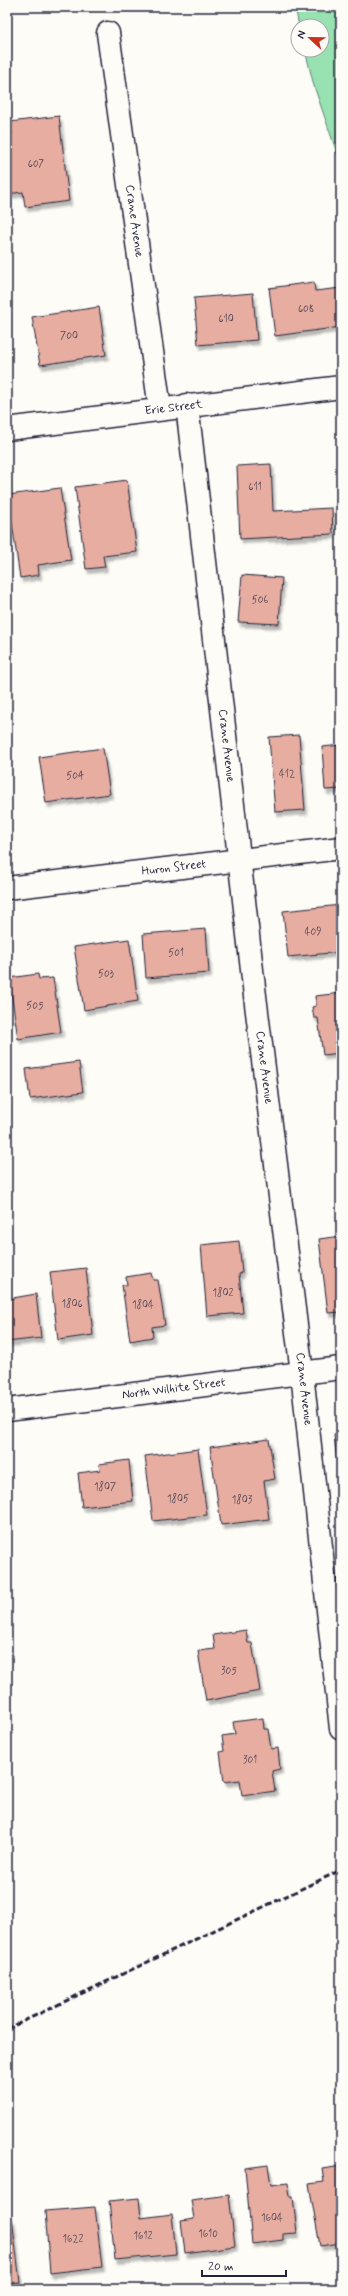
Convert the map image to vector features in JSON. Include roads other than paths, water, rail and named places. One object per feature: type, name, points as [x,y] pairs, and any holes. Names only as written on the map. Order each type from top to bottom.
[{"type":"street","name":"Crane Avenue","points":[[108,33],[160,409]]},
{"type":"street","name":"Erie Street","points":[[7,430],[187,405],[341,386]]},
{"type":"street","name":"Crane Avenue","points":[[187,405],[239,861],[302,1373],[341,1729]]},
{"type":"street","name":"Huron Street","points":[[7,888],[341,848]]},
{"type":"street","name":"North Wilhite Street","points":[[7,1410],[341,1368]]},
{"type":"railway","points":[[7,2029],[341,1870]]}]
